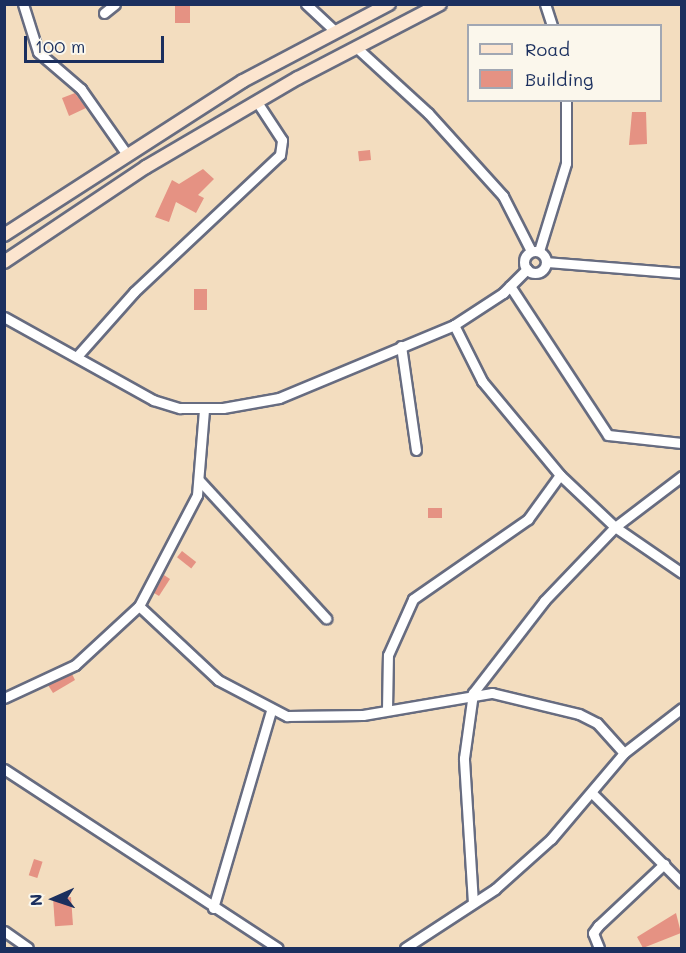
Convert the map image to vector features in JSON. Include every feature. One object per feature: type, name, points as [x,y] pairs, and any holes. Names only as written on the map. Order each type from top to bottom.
[{"type":"main road","points":[[4,235],[126,153],[389,4]]},
{"type":"main road","points":[[4,262],[146,167],[256,102],[440,4]]},
{"type":"street","points":[[23,4],[38,52],[81,89],[126,153]]},
{"type":"street","points":[[104,13],[115,4]]},
{"type":"street","points":[[306,4],[336,32]]},
{"type":"street","points":[[544,4],[551,24]]},
{"type":"street","points":[[357,48],[428,113],[503,196],[535,251],[546,262],[681,273]]},
{"type":"street","points":[[79,354],[134,292],[280,155],[282,140],[256,102]]},
{"type":"street","points":[[527,269],[524,259],[535,251],[566,163],[566,102]]},
{"type":"street","points":[[527,269],[541,271],[546,262]]},
{"type":"street","points":[[4,317],[79,354],[153,400],[204,409],[279,398],[454,325],[510,286],[527,269]]},
{"type":"street","points":[[510,286],[608,435],[681,443]]},
{"type":"street","points":[[454,325],[482,381],[560,475],[615,527],[681,573]]},
{"type":"street","points":[[401,346],[416,450]]},
{"type":"street","points":[[4,698],[75,665],[139,606],[200,480],[204,409]]},
{"type":"street","points":[[387,710],[388,655],[413,599],[528,519],[560,475]]},
{"type":"street","points":[[473,903],[464,758],[473,693],[517,630],[615,527],[681,476]]},
{"type":"street","points":[[200,480],[326,618]]},
{"type":"street","points":[[139,606],[218,680],[272,711],[334,718],[473,693],[569,710],[597,723],[624,753]]},
{"type":"street","points":[[405,948],[473,903],[551,838],[624,753],[681,708]]},
{"type":"street","points":[[213,908],[272,711]]},
{"type":"street","points":[[4,769],[213,908],[278,948]]},
{"type":"street","points":[[592,793],[681,883]]},
{"type":"street","points":[[599,948],[593,933],[598,926],[664,864]]},
{"type":"street","points":[[4,931],[28,948]]},
{"type":"building","points":[[175,5],[190,5],[190,23],[175,23]]},
{"type":"building","points":[[75,93],[86,108],[69,116],[62,98]]},
{"type":"building","points":[[632,112],[646,112],[647,144],[629,145]]},
{"type":"building","points":[[370,150],[371,160],[359,161],[358,151]]},
{"type":"building","points":[[203,169],[214,179],[198,195],[204,198],[196,213],[176,202],[169,222],[155,217],[172,180],[179,184]]},
{"type":"building","points":[[194,289],[207,289],[207,310],[194,310]]},
{"type":"building","points":[[428,508],[442,508],[442,518],[428,518]]},
{"type":"building","points":[[182,551],[196,562],[191,568],[177,557]]},
{"type":"building","points":[[164,575],[170,579],[159,596],[154,593]]},
{"type":"building","points":[[72,674],[75,680],[53,693],[48,685]]},
{"type":"building","points":[[34,859],[43,862],[37,878],[29,875]]},
{"type":"building","points":[[71,897],[73,925],[55,926],[53,898]]},
{"type":"building","points":[[676,913],[681,933],[643,948],[637,937]]}]
